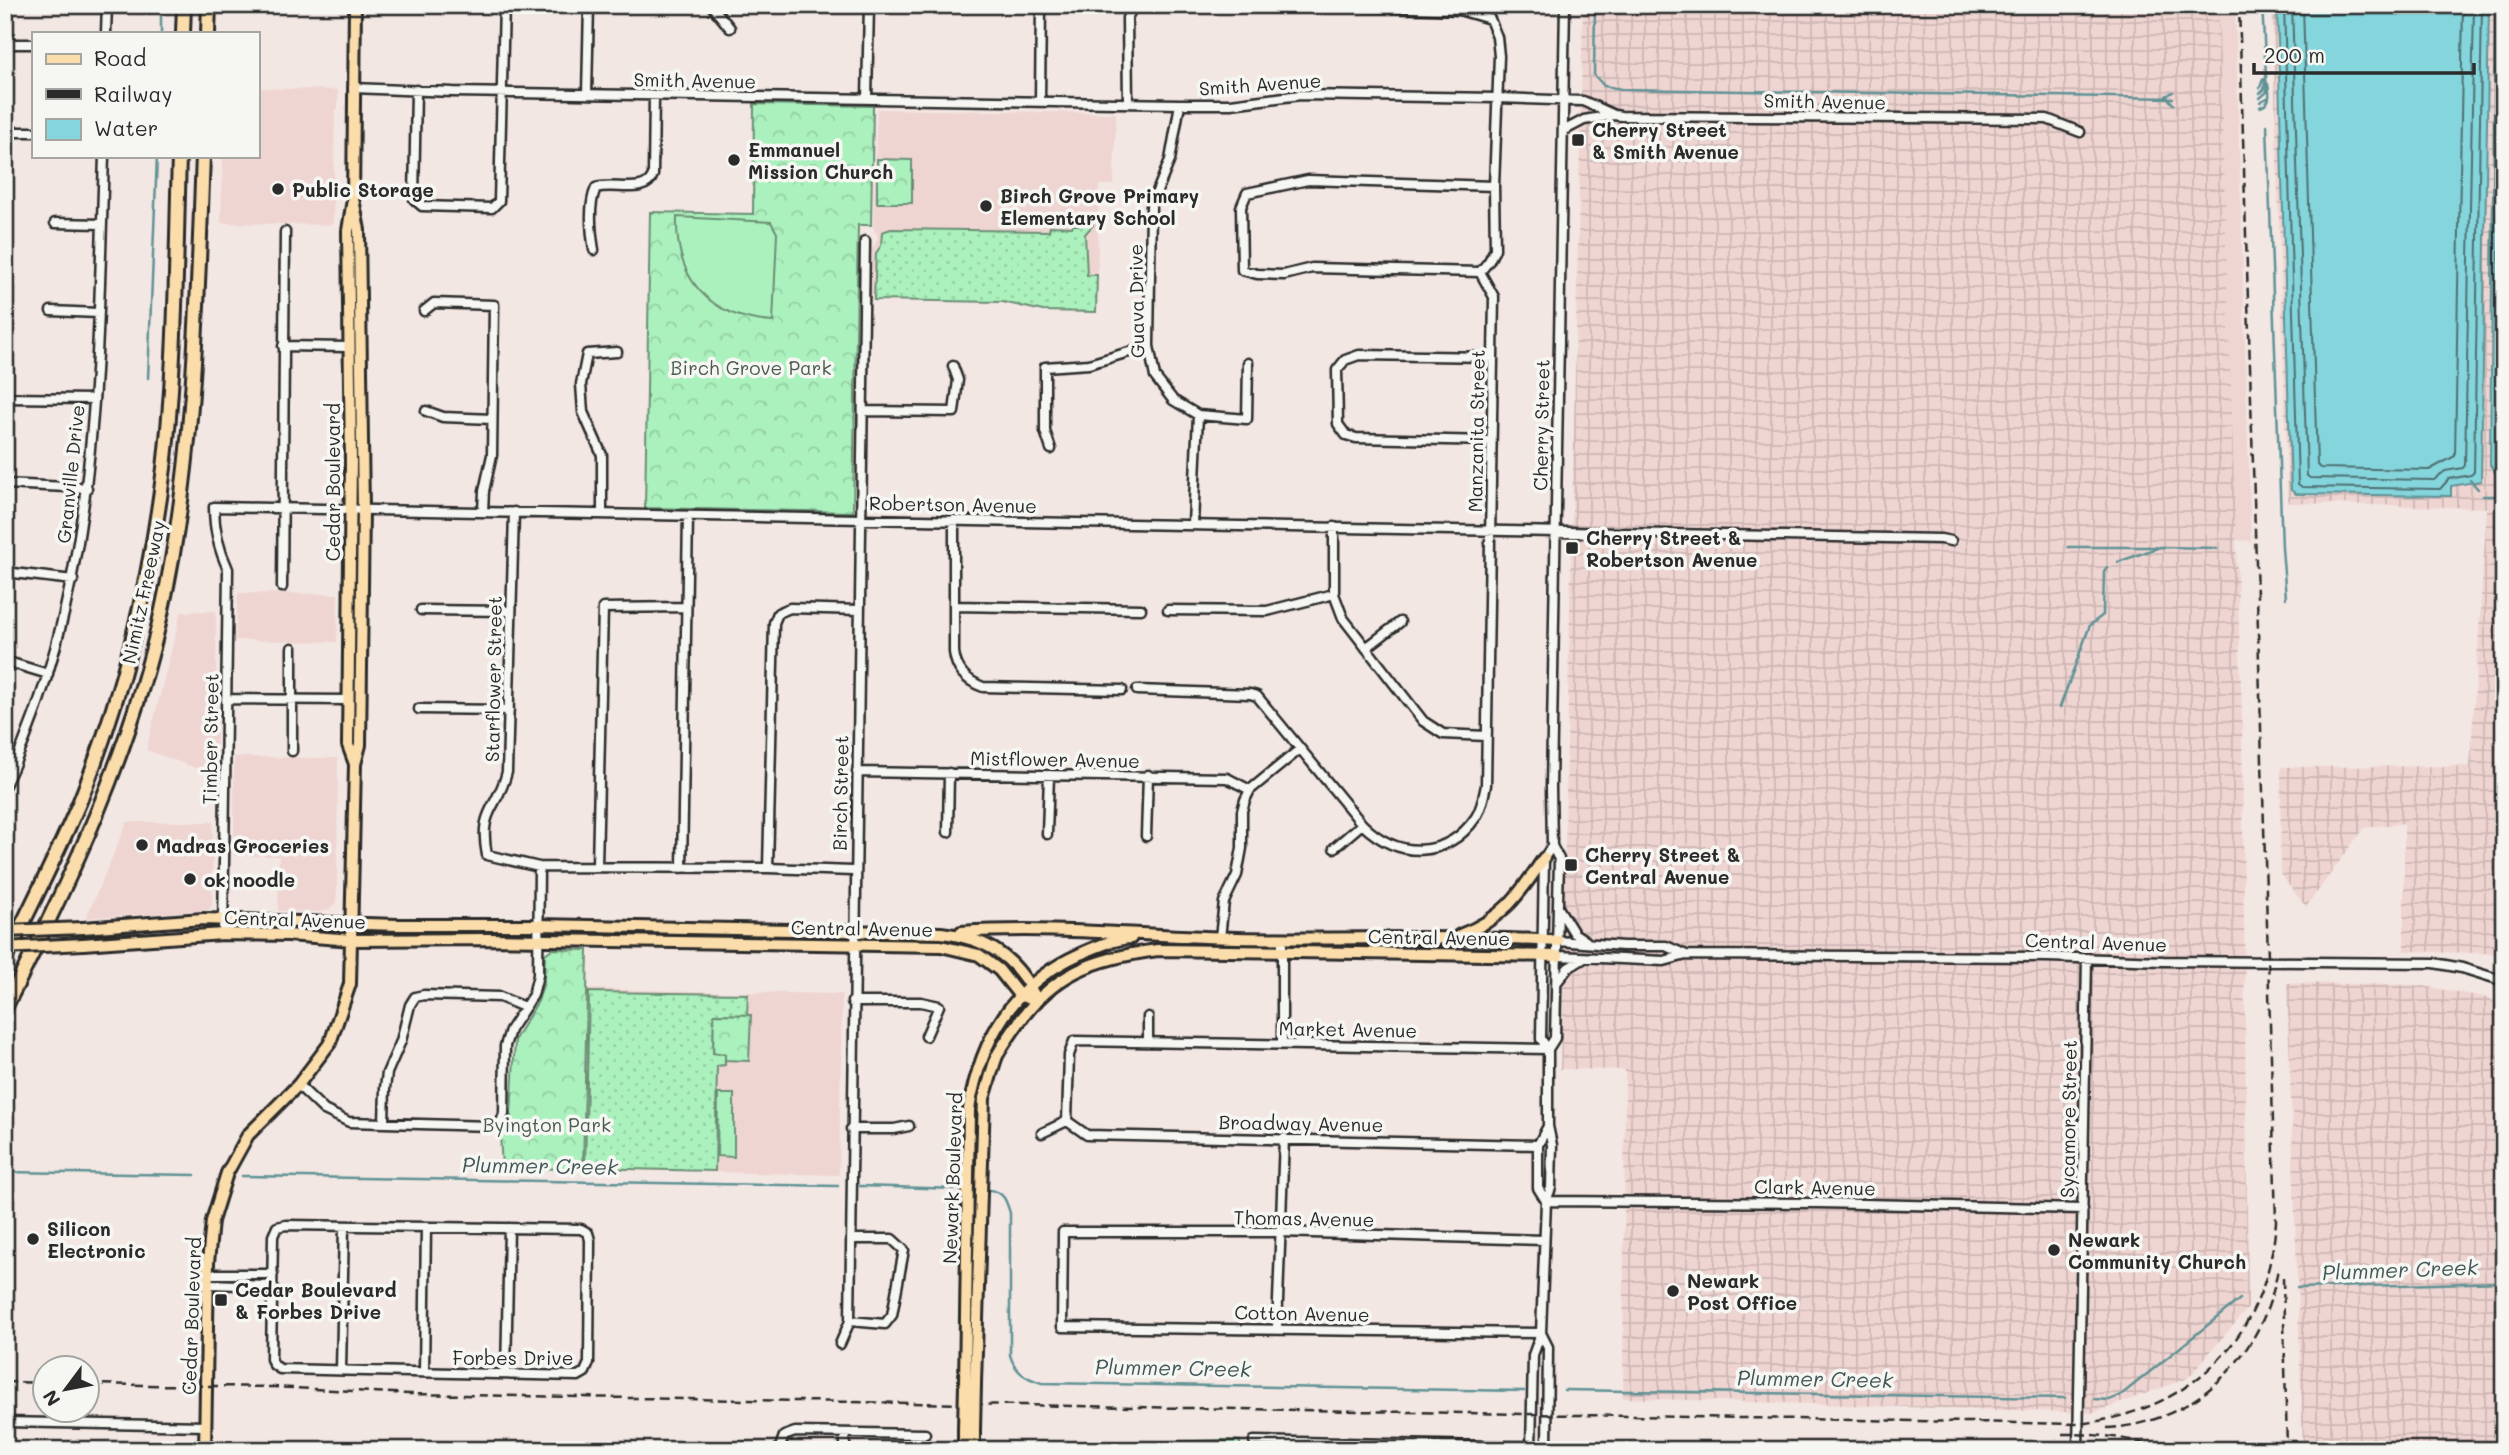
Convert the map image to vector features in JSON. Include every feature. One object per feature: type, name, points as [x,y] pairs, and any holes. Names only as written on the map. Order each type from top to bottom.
[{"type":"highway","points":[[183,32],[184,5]]},
{"type":"highway","points":[[208,32],[209,5]]},
{"type":"highway","name":"Nimitz Freeway","points":[[5,959],[80,800],[103,736],[140,604],[154,533],[165,453],[173,330],[179,158]]},
{"type":"highway","name":"Nimitz Freeway","points":[[5,1008],[72,875],[100,807],[145,679],[162,610],[179,514],[192,400],[203,158]]},
{"type":"main road","name":"Cedar Boulevard","points":[[355,5],[353,200],[348,230],[351,509],[348,745],[355,764]]},
{"type":"main road","name":"Cedar Boulevard","points":[[205,1450],[208,1279],[212,1221],[227,1173],[248,1135],[299,1085],[330,1043],[350,984],[355,764],[360,745],[363,509],[359,230],[353,200]]},
{"type":"main road","points":[[1454,937],[1497,917],[1513,902],[1544,858]]},
{"type":"main road","name":"Central Avenue","points":[[5,931],[203,919],[352,924],[941,933],[963,936],[1000,953],[1030,985],[1037,1001],[1073,972],[1119,955],[1158,950],[1558,956]]},
{"type":"main road","points":[[941,933],[1121,932],[1162,936]]},
{"type":"main road","name":"Central Avenue","points":[[5,948],[223,934],[352,940],[488,939],[941,946],[979,955],[999,970],[1019,995]]},
{"type":"main road","name":"Central Avenue","points":[[1162,936],[1558,940]]},
{"type":"main road","name":"Newark Boulevard","points":[[964,1450],[969,1429],[970,1383],[969,1109],[984,1049],[1019,995],[1063,961],[1122,938],[1162,936]]},
{"type":"main road","points":[[1220,937],[1220,951]]},
{"type":"main road","points":[[1019,995],[1037,1001]]},
{"type":"main road","name":"Newark Boulevard","points":[[970,1383],[984,1098],[998,1055],[1024,1015],[1037,1001]]},
{"type":"main road","name":"Newark Boulevard","points":[[969,1429],[974,1450]]},
{"type":"street","points":[[106,32],[107,5]]},
{"type":"street","points":[[416,90],[414,199],[422,206],[492,208],[499,201],[503,5]]},
{"type":"street","points":[[587,94],[589,5]]},
{"type":"street","points":[[711,5],[730,28]]},
{"type":"street","points":[[867,99],[869,5]]},
{"type":"street","points":[[1040,102],[1041,5]]},
{"type":"street","points":[[1128,103],[1127,18],[1133,5]]},
{"type":"street","points":[[1334,5],[1458,10],[1490,19],[1497,37],[1499,56],[1494,186],[1495,249],[1480,272],[1312,268],[1284,275],[1257,274],[1242,270],[1241,206],[1247,194],[1308,180],[1494,186]]},
{"type":"street","name":"Cherry Street","points":[[1532,1448],[1533,1355],[1541,1333],[1546,1200],[1551,1188],[1548,1049],[1555,1038],[1558,956],[1559,859],[1552,846],[1565,5]]},
{"type":"street","points":[[5,44],[32,44]]},
{"type":"street","name":"Smith Avenue","points":[[353,88],[1180,104],[1231,104],[1300,95],[1497,98],[1583,101],[1614,115],[2047,119],[2080,132]]},
{"type":"street","points":[[594,250],[592,195],[596,188],[604,185],[645,186],[651,182],[653,95]]},
{"type":"street","name":"Guava Drive","points":[[1180,104],[1170,160],[1151,205],[1149,346],[1155,377],[1173,400],[1198,415]]},
{"type":"street","points":[[1563,131],[1584,120],[1614,115]]},
{"type":"street","points":[[5,132],[32,132]]},
{"type":"street","name":"Granville Drive","points":[[5,785],[8,770],[48,674],[73,580],[88,488],[104,158]]},
{"type":"street","points":[[55,223],[102,223]]},
{"type":"street","points":[[282,587],[285,232]]},
{"type":"street","name":"Birch Street","points":[[841,1344],[850,1321],[853,871],[857,772],[865,240]]},
{"type":"street","name":"Manzanita Street","points":[[1362,824],[1375,837],[1390,846],[1410,850],[1433,848],[1451,841],[1463,832],[1478,814],[1486,785],[1494,297],[1480,272]]},
{"type":"street","points":[[424,311],[434,303],[494,304],[492,455],[484,491],[483,511]]},
{"type":"street","points":[[51,311],[98,313]]},
{"type":"street","points":[[284,346],[348,347]]},
{"type":"street","points":[[1051,449],[1045,431],[1045,366],[1089,364],[1149,346]]},
{"type":"street","points":[[602,513],[602,455],[583,412],[581,384],[587,354],[617,352]]},
{"type":"street","points":[[1491,441],[1356,438],[1346,435],[1338,424],[1337,370],[1345,360],[1359,355],[1493,357]]},
{"type":"street","points":[[1193,524],[1198,415],[1247,419],[1248,363]]},
{"type":"street","points":[[863,411],[954,412],[958,380],[953,366]]},
{"type":"street","points":[[5,398],[94,399]]},
{"type":"street","points":[[426,411],[443,417],[492,419]]},
{"type":"street","points":[[5,484],[88,488]]},
{"type":"street","name":"Timber Street","points":[[223,934],[228,569],[218,547],[214,508],[282,509]]},
{"type":"street","name":"Robertson Avenue","points":[[282,509],[1555,530],[1941,538],[1951,541]]},
{"type":"street","name":"Starflower Street","points":[[514,512],[507,772],[504,785],[485,817],[484,838],[487,855],[539,867]]},
{"type":"street","points":[[682,868],[688,516]]},
{"type":"street","points":[[954,520],[955,661],[964,677],[984,687],[1122,690]]},
{"type":"street","points":[[1334,527],[1334,594],[1343,618],[1423,721],[1443,734],[1486,736]]},
{"type":"street","points":[[5,572],[73,580]]},
{"type":"street","points":[[1168,610],[1267,611],[1334,594]]},
{"type":"street","points":[[954,606],[1141,609]]},
{"type":"street","points":[[597,866],[603,608],[686,607]]},
{"type":"street","points":[[768,868],[774,623],[778,613],[790,608],[859,610]]},
{"type":"street","points":[[421,610],[510,611]]},
{"type":"street","points":[[1366,648],[1400,622]]},
{"type":"street","points":[[292,648],[292,751]]},
{"type":"street","points":[[5,661],[48,674]]},
{"type":"street","points":[[1137,690],[1257,696],[1362,824],[1334,848]]},
{"type":"street","points":[[226,699],[348,700]]},
{"type":"street","points":[[419,709],[509,710]]},
{"type":"street","points":[[1220,937],[1224,902],[1237,875],[1242,848],[1242,811],[1250,790],[1300,749]]},
{"type":"street","name":"Mistflower Avenue","points":[[857,772],[1227,778],[1250,790]]},
{"type":"street","points":[[948,832],[949,773]]},
{"type":"street","points":[[1047,834],[1049,775]]},
{"type":"street","points":[[1146,836],[1148,775]]},
{"type":"street","points":[[1544,858],[1552,846]]},
{"type":"street","name":"Cherry Street","points":[[1544,858],[1541,1039],[1548,1049]]},
{"type":"street","points":[[299,1085],[324,1110],[349,1122],[491,1126],[500,1122],[504,1114],[505,1046],[510,1030],[533,995],[538,975],[539,867],[853,871]]},
{"type":"street","points":[[1558,909],[1574,933],[1589,943]]},
{"type":"street","points":[[1282,939],[1282,1043]]},
{"type":"street","name":"Central Avenue","points":[[1558,940],[1666,946],[1685,955]]},
{"type":"street","name":"Central Avenue","points":[[1558,956],[1664,961],[1685,955],[2434,963],[2462,968],[2504,981]]},
{"type":"street","points":[[1557,982],[1568,968],[1585,958]]},
{"type":"street","name":"Sycamore Street","points":[[2078,1450],[2087,958]]},
{"type":"street","points":[[384,1123],[387,1073],[415,997],[500,996],[524,1007]]},
{"type":"street","points":[[852,1002],[921,1002],[939,1006],[926,1036]]},
{"type":"street","points":[[1148,1017],[1148,1040]]},
{"type":"street","name":"Market Avenue","points":[[1068,1121],[1069,1055],[1074,1041],[1148,1040],[1548,1049]]},
{"type":"street","points":[[1042,1133],[1068,1121]]},
{"type":"street","name":"Broadway Avenue","points":[[1068,1121],[1087,1135],[1538,1145]]},
{"type":"street","points":[[851,1129],[894,1129],[909,1126]]},
{"type":"street","name":"Cherry Street","points":[[1546,1200],[1538,1188],[1538,1145],[1548,1126]]},
{"type":"street","points":[[1278,1328],[1283,1138]]},
{"type":"street","name":"Clark Avenue","points":[[1546,1200],[2083,1209]]},
{"type":"street","points":[[341,1370],[344,1226]]},
{"type":"street","name":"Forbes Drive","points":[[344,1226],[581,1229],[588,1233],[589,1363],[585,1372],[578,1376],[280,1369],[271,1359],[273,1236],[277,1227],[344,1226]]},
{"type":"street","points":[[424,1372],[426,1227]]},
{"type":"street","points":[[506,1374],[509,1228]]},
{"type":"street","name":"Thomas Avenue","points":[[1062,1327],[1063,1232],[1280,1232],[1544,1240]]},
{"type":"street","points":[[850,1238],[892,1239],[904,1250],[892,1315],[885,1324],[850,1321]]},
{"type":"street","points":[[208,1279],[273,1274]]},
{"type":"street","points":[[208,1279],[272,1286]]},
{"type":"street","name":"Cotton Avenue","points":[[1062,1327],[1541,1333]]},
{"type":"street","name":"Cherry Street","points":[[1541,1333],[1548,1347],[1546,1450]]},
{"type":"street","points":[[5,1422],[206,1426]]},
{"type":"street","points":[[779,1450],[784,1436],[795,1432],[925,1434]]},
{"type":"street","points":[[845,1433],[845,1450]]},
{"type":"street","points":[[1254,1441],[1546,1450]]},
{"type":"shaded area","points":[[1583,5],[2218,5],[2242,715],[2248,1308],[2188,1378],[2093,1413],[1623,1398],[1625,1070],[1560,1069]]},
{"type":"shaded area","points":[[2185,5],[2235,5],[2251,541],[2234,540]]},
{"type":"shaded area","points":[[2272,5],[2504,5],[2504,954],[2404,951],[2404,823],[2364,828],[2306,907],[2280,874],[2281,767],[2470,766],[2487,508],[2288,503]]},
{"type":"shaded area","name":"Public Storage","points":[[259,88],[338,90],[338,110],[335,110],[333,225],[221,223],[223,158],[259,158]]},
{"type":"shaded area","name":"Birch Grove Primary Elementary School","points":[[877,109],[1116,113],[1114,185],[1099,185],[1097,313],[1042,312],[1003,303],[871,300],[872,249],[878,238],[873,227]]},
{"type":"shaded area","points":[[238,593],[338,594],[337,642],[235,640]]},
{"type":"shaded area","points":[[216,611],[217,776],[146,750],[181,612]]},
{"type":"shaded area","points":[[234,757],[338,758],[337,890],[336,902],[330,909],[320,912],[278,911],[279,856],[234,856]]},
{"type":"shaded area","points":[[127,822],[213,822],[212,905],[209,910],[86,918]]},
{"type":"shaded area","points":[[2287,983],[2418,985],[2484,997],[2504,1005],[2504,1450],[2303,1450]]},
{"type":"shaded area","points":[[587,989],[842,994],[839,1175],[583,1169]]},
{"type":"green space","name":"Birch Grove Park","points":[[754,104],[873,106],[871,225],[858,225],[853,512],[645,508],[650,212],[753,214]]},
{"type":"green space","points":[[877,159],[912,160],[912,203],[877,203]]},
{"type":"green space","points":[[677,217],[771,222],[777,233],[773,322],[731,313],[714,304],[701,292],[682,259]]},
{"type":"green space","points":[[1085,221],[1092,221],[1093,225],[1085,234],[1087,275],[1097,275],[1096,312],[1043,311],[1003,302],[874,300],[876,253],[881,246],[882,232],[891,229],[1049,231],[1050,226],[1072,227],[1084,225]]},
{"type":"green space","name":"Byington Park","points":[[552,949],[588,950],[583,1169],[502,1168],[500,1133],[506,1130],[511,1116],[515,1039],[538,1001],[544,982],[545,954]]},
{"type":"green space","points":[[589,992],[748,994],[747,1015],[714,1014],[713,1053],[725,1054],[725,1065],[717,1066],[715,1171],[585,1168]]},
{"type":"green space","points":[[714,1014],[751,1015],[749,1061],[725,1060],[725,1054],[713,1053]]},
{"type":"green space","points":[[718,1094],[734,1094],[734,1157],[717,1156]]},
{"type":"green space","points":[[1240,1441],[1240,1450],[1138,1450],[1138,1443]]},
{"type":"water","points":[[2277,5],[2489,5],[2481,481],[2451,486],[2451,496],[2296,494],[2291,490]]},
{"type":"water","points":[[2495,5],[2504,5],[2504,475],[2497,475],[2490,465]]},
{"type":"waterway","points":[[161,5],[161,32]]},
{"type":"waterway","points":[[1595,5],[1594,75],[1604,86],[1621,89],[2173,98]]},
{"type":"waterway","points":[[2260,98],[2267,92],[2262,5]]},
{"type":"waterway","points":[[2260,88],[2263,79]]},
{"type":"waterway","points":[[2260,93],[2264,90],[2265,79]]},
{"type":"waterway","points":[[2260,107],[2268,101],[2268,84]]},
{"type":"waterway","points":[[2166,96],[2173,92]]},
{"type":"waterway","points":[[2166,96],[2173,104]]},
{"type":"waterway","points":[[2260,102],[2269,97]]},
{"type":"waterway","points":[[2267,125],[2286,598]]},
{"type":"waterway","points":[[148,378],[157,158]]},
{"type":"waterway","points":[[2470,480],[2478,489]]},
{"type":"waterway","points":[[2483,496],[2504,496]]},
{"type":"waterway","points":[[2068,547],[2156,547]]},
{"type":"waterway","points":[[2118,562],[2160,547],[2217,548]]},
{"type":"waterway","points":[[2060,707],[2090,625],[2103,615],[2104,571],[2107,567]]},
{"type":"waterway","name":"Plummer Creek","points":[[5,1172],[195,1175]]},
{"type":"waterway","name":"Plummer Creek","points":[[242,1176],[838,1186]]},
{"type":"waterway","name":"Plummer Creek","points":[[860,1186],[958,1189]]},
{"type":"waterway","name":"Plummer Creek","points":[[990,1190],[1004,1197],[1010,1213],[1010,1355],[1018,1370],[1036,1381],[1524,1391]]},
{"type":"waterway","name":"Plummer Creek","points":[[2297,1288],[2504,1282]]},
{"type":"waterway","name":"Plummer Creek","points":[[2094,1399],[2109,1400],[2121,1395],[2240,1299]]},
{"type":"waterway","name":"Plummer Creek","points":[[1564,1390],[2065,1398]]},
{"type":"railway","points":[[102,1384],[274,1387],[410,1394],[2078,1424],[2119,1416],[2156,1403],[2189,1385],[2217,1361],[2240,1333],[2258,1300],[2270,1262],[2276,1221],[2239,5]]},
{"type":"railway","points":[[2107,1428],[2139,1424],[2169,1413],[2197,1398],[2221,1379],[2242,1355],[2258,1329],[2271,1299],[2278,1268]]},
{"type":"railway","points":[[2283,1278],[2287,1450]]},
{"type":"railway","points":[[5,1382],[32,1383]]},
{"type":"railway","points":[[2062,1434],[2114,1437],[2164,1450]]},
{"type":"place","name":"Cherry Street & Smith Avenue","points":[[1578,140]]},
{"type":"place","name":"Emmanuel Mission Church","points":[[734,160]]},
{"type":"place","name":"Public Storage","points":[[278,189]]},
{"type":"place","name":"Birch Grove Primary Elementary School","points":[[986,206]]},
{"type":"place","name":"Cherry Street & Robertson Avenue","points":[[1572,548]]},
{"type":"place","name":"Madras Groceries","points":[[142,845]]},
{"type":"place","name":"Cherry Street & Central Avenue","points":[[1571,865]]},
{"type":"place","name":"ok noodle","points":[[190,879]]},
{"type":"place","name":"Silicon Electronic","points":[[33,1239]]},
{"type":"place","name":"Newark Community Church","points":[[2054,1250]]},
{"type":"place","name":"Newark Post Office","points":[[1673,1291]]},
{"type":"place","name":"Cedar Boulevard & Forbes Drive","points":[[221,1300]]}]
